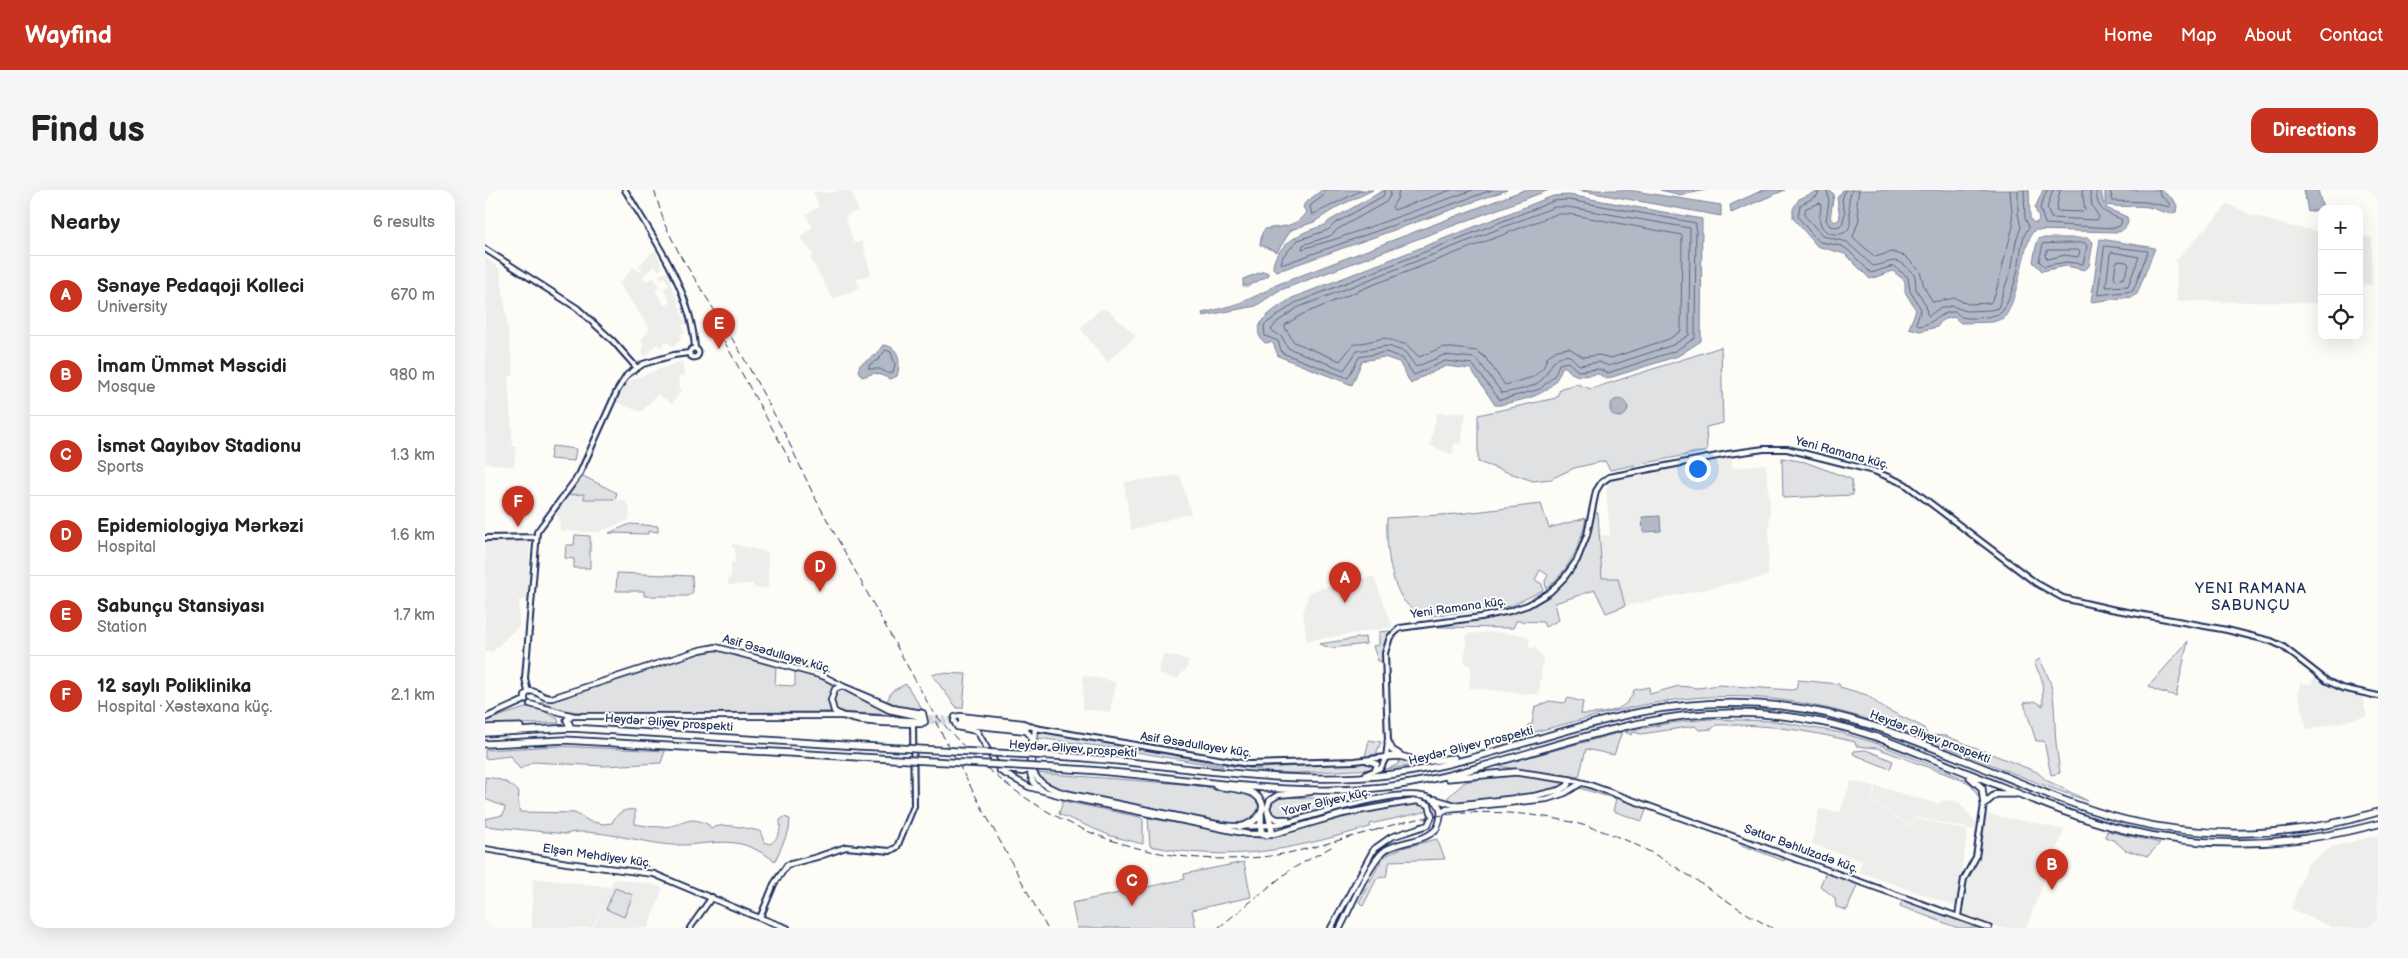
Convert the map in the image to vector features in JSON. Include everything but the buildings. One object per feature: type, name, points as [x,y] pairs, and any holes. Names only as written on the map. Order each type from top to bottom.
[{"type":"highway","name":"Heydər Əliyev prospekti","points":[[485,733],[569,728],[1072,758],[1267,777],[1341,779],[1423,769],[1616,718],[1671,707],[1710,703],[1764,704],[1822,712],[1870,724],[1929,745],[2080,805],[2126,820],[2155,826],[2207,832],[2261,833],[2315,827],[2378,812]]},
{"type":"highway","name":"Heydər Əliyev prospekti","points":[[485,744],[564,740],[1071,769],[1269,788],[1337,790],[1378,787],[1426,780],[1642,722],[1710,714],[1756,714],[1820,722],[1868,734],[2032,798],[2124,830],[2207,842],[2252,843],[2294,840],[2351,831],[2378,824]]},
{"type":"highway","points":[[485,728],[569,728],[567,723],[571,716]]},
{"type":"highway","points":[[1388,742],[1392,750],[1404,758]]},
{"type":"highway","points":[[1386,757],[1404,758],[1418,762],[1434,762],[1500,750]]},
{"type":"highway","points":[[1944,764],[1967,775],[1979,784],[1984,793],[1984,804]]},
{"type":"highway","points":[[1426,780],[1493,772],[1516,772],[1571,780]]},
{"type":"highway","points":[[1164,777],[1251,793],[1259,799],[1271,824],[1271,832],[1267,835],[1262,833],[1261,825],[1265,812]]},
{"type":"highway","points":[[1984,804],[1992,796],[2001,793],[2032,798]]},
{"type":"highway","points":[[1240,827],[1256,821],[1265,812]]},
{"type":"main road","name":"Asif Əsədullayev küç.","points":[[530,704],[571,716],[841,716],[922,719],[889,710],[849,688],[811,672],[729,649],[711,647],[558,696],[548,698],[538,694]]},
{"type":"main road","points":[[838,687],[849,688],[897,709],[924,713],[924,723],[913,724],[862,720],[841,716],[833,709],[832,696],[838,687]]},
{"type":"main road","points":[[485,718],[525,700],[528,692],[532,690],[538,694],[538,700],[530,704],[525,700]]},
{"type":"main road","points":[[1031,768],[1016,772],[997,767],[979,733],[975,730],[955,726],[955,717],[1017,722],[1035,728]]},
{"type":"main road","points":[[1035,728],[961,722],[1026,730],[1031,739],[1031,768],[1034,783],[1046,792]]},
{"type":"main road","points":[[1031,768],[1035,728]]},
{"type":"main road","name":"Yavər Əliyev küç.","points":[[997,767],[1012,780],[1046,792],[1222,830],[1267,835],[1342,814],[1413,802],[1426,803],[1432,812],[1428,825]]},
{"type":"main road","name":"Yavər Əliyev küç.","points":[[1031,768],[1038,782],[1055,790],[1240,827],[1292,821],[1377,800],[1420,795],[1451,805],[1553,793],[1565,788],[1571,780]]},
{"type":"main road","name":"Səttar Bəhlulzadə küç.","points":[[1571,780],[1605,790],[1989,928]]},
{"type":"main road","points":[[1439,817],[1447,809],[1553,798],[1581,783]]},
{"type":"main road","points":[[1313,815],[1279,820],[1265,812],[1268,802],[1275,796],[1337,790]]},
{"type":"main road","points":[[1340,928],[1380,855],[1393,846],[1429,835],[1437,828],[1439,817],[1437,804],[1431,797]]},
{"type":"main road","points":[[1377,800],[1364,804],[1363,807],[1380,807]]},
{"type":"main road","points":[[1428,825],[1422,831],[1423,834],[1429,835]]},
{"type":"main road","points":[[1331,928],[1374,849],[1387,839],[1428,825]]},
{"type":"main road","points":[[1406,831],[1419,831],[1419,836],[1410,841]]},
{"type":"main road","name":"Elşən Mehdiyev küç.","points":[[485,849],[654,874],[787,928]]},
{"type":"street","points":[[625,190],[660,246],[673,274],[693,328],[695,348],[699,352],[697,356],[692,358],[689,353]]},
{"type":"street","points":[[485,249],[577,308],[620,347],[636,367]]},
{"type":"street","points":[[528,692],[525,678],[536,537],[541,525],[579,475],[617,392],[636,367],[674,354],[689,353],[695,348]]},
{"type":"street","name":"Yeni Ramana küç.","points":[[1386,757],[1388,742],[1385,650],[1388,640],[1395,631],[1413,624],[1481,617],[1510,611],[1529,605],[1546,595],[1564,578],[1577,560],[1587,535],[1596,491],[1601,483],[1609,477],[1764,449],[1787,449],[1815,455],[1874,471],[1905,484],[2036,583],[2063,598],[2111,609],[2227,630],[2271,641],[2282,646],[2327,681],[2342,688],[2378,696]]},
{"type":"street","points":[[485,538],[536,537]]},
{"type":"street","points":[[760,918],[774,884],[787,865],[845,847],[890,851],[897,847],[913,806],[913,724]]},
{"type":"street","name":"Asif Əsədullayev küç.","points":[[1035,728],[1248,764],[1355,761],[1386,757]]},
{"type":"street","points":[[1341,779],[1371,773],[1381,768],[1386,757]]},
{"type":"street","points":[[1355,761],[1377,764],[1377,769],[1371,773]]},
{"type":"street","points":[[1958,916],[1963,879],[1977,857],[1984,804]]},
{"type":"street","points":[[690,928],[711,897]]},
{"type":"shaded area","points":[[851,190],[858,211],[845,216],[854,243],[862,241],[871,274],[857,279],[859,288],[833,299],[810,258],[814,255],[800,238],[812,227],[806,214],[819,207],[813,191],[828,193]]},
{"type":"shaded area","points":[[2228,204],[2249,214],[2285,225],[2318,231],[2318,303],[2177,301],[2176,260]]},
{"type":"shaded area","points":[[2363,237],[2372,238],[2372,285],[2363,284]]},
{"type":"shaded area","points":[[655,250],[663,268],[658,270],[655,265],[643,276],[647,281],[654,278],[660,287],[655,291],[665,306],[670,303],[664,288],[669,285],[665,277],[661,279],[659,275],[667,272],[686,324],[682,325],[685,332],[680,335],[682,338],[674,346],[665,342],[662,347],[656,344],[647,356],[642,355],[643,344],[641,340],[650,329],[619,284],[633,267],[640,272],[642,270],[638,266]]},
{"type":"shaded area","points":[[485,257],[500,269],[514,375],[508,377],[513,446],[516,447],[514,467],[485,463]]},
{"type":"shaded area","points":[[1102,308],[1110,312],[1136,336],[1107,362],[1080,328]]},
{"type":"shaded area","points":[[1721,347],[1723,423],[1706,427],[1707,451],[1610,470],[1605,461],[1574,468],[1551,479],[1533,481],[1478,462],[1478,415],[1556,398],[1561,388],[1577,384],[1591,389]]},
{"type":"shaded area","points":[[682,361],[685,376],[679,376],[679,386],[682,389],[672,404],[658,394],[641,412],[616,402],[621,391],[630,380]]},
{"type":"shaded area","points":[[1437,413],[1466,413],[1461,444],[1454,443],[1453,453],[1450,454],[1430,445]]},
{"type":"shaded area","points":[[552,446],[576,449],[574,461],[550,459]]},
{"type":"shaded area","points":[[1731,458],[1733,468],[1766,464],[1770,503],[1768,576],[1625,606],[1618,578],[1602,579],[1599,536],[1610,535],[1606,488],[1611,481]]},
{"type":"shaded area","points":[[1782,458],[1805,462],[1851,479],[1853,495],[1783,498]]},
{"type":"shaded area","points":[[1180,475],[1191,513],[1131,530],[1124,482]]},
{"type":"shaded area","points":[[583,476],[617,493],[615,499],[584,499],[584,494],[568,495]]},
{"type":"shaded area","points":[[584,494],[585,499],[624,500],[630,507],[629,520],[598,532],[560,531],[559,517],[554,514],[568,495]]},
{"type":"shaded area","points":[[1541,504],[1549,528],[1586,518],[1581,538],[1573,557],[1561,574],[1546,589],[1545,581],[1548,575],[1540,570],[1535,580],[1542,584],[1543,590],[1511,606],[1422,617],[1404,601],[1395,582],[1389,561],[1387,518],[1457,514]]},
{"type":"shaded area","points":[[1594,512],[1598,513],[1602,578],[1618,578],[1625,606],[1606,613],[1595,590],[1555,603],[1559,620],[1545,627],[1543,622],[1516,621],[1513,628],[1436,627],[1494,617],[1539,601],[1557,587],[1573,569],[1585,544]]},
{"type":"shaded area","points":[[630,524],[658,526],[658,532],[648,531],[648,534],[609,533]]},
{"type":"shaded area","points":[[575,535],[590,536],[590,568],[574,568],[574,559],[565,558],[566,545],[574,545]]},
{"type":"shaded area","points":[[530,540],[528,600],[519,600],[519,626],[492,652],[485,652],[485,542]]},
{"type":"shaded area","points":[[732,544],[768,552],[768,588],[753,588],[753,584],[728,585],[728,577],[731,577],[731,562],[735,562],[735,548],[732,547]]},
{"type":"shaded area","points":[[617,573],[692,576],[693,592],[688,596],[644,596],[644,591],[616,591]]},
{"type":"shaded area","points":[[1374,577],[1393,627],[1307,641],[1303,613],[1309,592],[1351,579]]},
{"type":"shaded area","points":[[1390,631],[1383,648],[1383,661],[1378,661],[1373,646],[1379,645],[1379,632]]},
{"type":"shaded area","points":[[1492,632],[1525,635],[1529,638],[1529,648],[1536,648],[1543,657],[1539,695],[1469,688],[1471,666],[1464,663],[1467,634]]},
{"type":"shaded area","points":[[1365,637],[1366,644],[1331,648],[1319,644]]},
{"type":"shaded area","points":[[2188,641],[2176,696],[2155,690],[2149,686]]},
{"type":"shaded area","points":[[711,650],[729,652],[776,666],[775,685],[795,686],[795,670],[835,684],[829,695],[831,712],[588,713],[554,709],[541,702]]},
{"type":"shaded area","points":[[1163,654],[1189,660],[1187,668],[1177,679],[1158,674]]},
{"type":"shaded area","points":[[2039,659],[2048,676],[2053,699],[2055,737],[2060,773],[2051,775],[2044,741],[2036,741],[2024,703],[2035,701],[2043,706],[2042,679],[2034,663]]},
{"type":"shaded area","points":[[939,673],[966,674],[963,708],[957,708],[932,675]]},
{"type":"shaded area","points":[[1083,675],[1116,682],[1110,712],[1083,709]]},
{"type":"shaded area","points":[[2313,678],[2343,692],[2362,695],[2367,716],[2307,730],[2298,694],[2300,683],[2311,684]]},
{"type":"shaded area","points":[[1798,680],[1839,684],[1840,687],[1867,695],[1882,707],[1923,727],[1928,735],[1946,736],[2037,772],[2046,780],[2088,801],[1890,726],[1841,712],[1790,701],[1737,697],[1682,699],[1623,709],[1527,734],[1528,725],[1532,724],[1535,707],[1549,701],[1565,703],[1568,698],[1583,702],[1581,714],[1597,713],[1620,708],[1631,698],[1634,690],[1649,687],[1650,694],[1679,686],[1698,688],[1719,685],[1792,690],[1796,689]]},
{"type":"shaded area","points":[[906,684],[922,709],[902,707],[887,701],[892,691]]},
{"type":"shaded area","points":[[839,690],[846,690],[896,715],[840,712],[835,709],[834,697]]},
{"type":"shaded area","points":[[528,707],[540,709],[558,719],[559,723],[485,725],[485,721]]},
{"type":"shaded area","points":[[1709,719],[1774,721],[1842,733],[1876,743],[1975,783],[1979,788],[1981,801],[1971,784],[1967,782],[1877,748],[1856,746],[1855,742],[1820,734],[1769,727],[1735,725],[1716,725],[1712,729],[1699,730],[1695,726],[1641,734],[1633,732],[1632,735],[1625,732],[1670,723]]},
{"type":"shaded area","points":[[1049,731],[1223,765],[1223,767],[1119,749],[1038,738],[1039,734]]},
{"type":"shaded area","points":[[1622,732],[1614,755],[1586,749],[1579,777],[1496,766]]},
{"type":"shaded area","points":[[1369,740],[1381,742],[1376,754],[1365,757]]},
{"type":"shaded area","points":[[558,746],[665,751],[661,763],[603,766],[533,762],[520,769],[510,756],[485,759],[485,750]]},
{"type":"shaded area","points":[[1866,750],[1893,761],[1890,769],[1853,754],[1854,751]]},
{"type":"shaded area","points":[[1401,759],[1419,765],[1386,769],[1397,765]]},
{"type":"shaded area","points":[[1369,763],[1375,766],[1374,769],[1296,773],[1261,772],[1261,770],[1225,765],[1259,768]]},
{"type":"shaded area","points":[[1037,773],[1183,784],[1248,793],[1256,799],[1260,812],[1246,824],[1224,822],[1057,789],[1047,785]]},
{"type":"shaded area","points":[[1525,775],[1565,782],[1561,788],[1544,793],[1458,803],[1449,800],[1448,797],[1465,782],[1494,776]]},
{"type":"shaded area","points":[[485,777],[503,781],[519,792],[518,804],[520,812],[575,813],[589,821],[603,824],[612,823],[618,814],[624,811],[635,810],[635,824],[666,827],[695,820],[709,825],[711,829],[728,826],[760,831],[764,842],[770,844],[777,837],[780,831],[780,820],[784,817],[790,819],[789,830],[775,861],[754,849],[733,843],[716,842],[673,845],[588,832],[566,834],[485,826],[485,819],[503,815],[505,807],[485,799]]},
{"type":"shaded area","points":[[1851,781],[1875,786],[1871,801],[1910,827],[1914,818],[1968,830],[1956,906],[1859,872],[1862,861],[1812,844],[1819,809],[1840,812]]},
{"type":"shaded area","points":[[1580,786],[1593,788],[1647,808],[1642,821],[1613,811],[1616,799],[1579,788]]},
{"type":"shaded area","points":[[1876,786],[1939,804],[1942,800],[1959,802],[1977,824],[1976,830],[1914,817],[1910,826],[1872,801]]},
{"type":"shaded area","points":[[1282,797],[1347,799],[1346,802],[1298,816],[1280,817],[1272,815],[1269,808],[1273,800]]},
{"type":"shaded area","points":[[1063,801],[1140,817],[1143,820],[1143,844],[1111,836],[1059,814]]},
{"type":"shaded area","points":[[1405,805],[1423,805],[1429,811],[1370,824],[1370,827],[1287,848],[1236,854],[1181,851],[1150,846],[1148,818],[1264,839],[1362,813]]},
{"type":"shaded area","points":[[1985,814],[2037,823],[2064,830],[2026,928],[2001,928],[1963,914],[1968,881],[1979,860]]},
{"type":"shaded area","points":[[2107,831],[2160,843],[2148,856],[2125,850],[2115,841],[2105,837]]},
{"type":"shaded area","points":[[2378,835],[2378,928],[2333,928],[2291,909],[2307,864],[2332,847]]},
{"type":"shaded area","points":[[1437,839],[1445,859],[1390,861],[1386,877],[1377,878],[1363,906],[1359,902],[1383,857],[1402,848]]},
{"type":"shaded area","points":[[1739,839],[1786,858],[1784,861],[1739,844]]},
{"type":"shaded area","points":[[1244,862],[1251,897],[1192,910],[1196,928],[1077,928],[1072,903],[1185,879],[1184,874]]},
{"type":"shaded area","points":[[1826,872],[1858,883],[1847,910],[1836,907],[1835,898],[1820,886]]},
{"type":"shaded area","points":[[533,878],[611,887],[592,928],[532,928]]},
{"type":"shaded area","points":[[614,879],[653,884],[663,888],[648,928],[593,928]]},
{"type":"shaded area","points":[[615,888],[633,895],[624,917],[606,909]]},
{"type":"shaded area","points":[[1903,898],[1980,928],[1958,928],[1900,906]]},
{"type":"water","points":[[1322,190],[1373,190],[1339,206],[1314,222],[1291,230],[1277,252],[1260,245],[1262,233],[1265,229],[1293,224],[1298,221],[1306,212],[1303,207],[1305,203]]},
{"type":"water","points":[[1384,190],[1507,190],[1284,269],[1276,271],[1273,268],[1274,261],[1281,249],[1293,239],[1307,231],[1324,225]]},
{"type":"water","points":[[1524,190],[1549,190],[1278,291],[1256,306],[1203,316],[1202,313],[1241,302],[1276,285]]},
{"type":"water","points":[[1577,190],[1628,190],[1721,205],[1721,216]]},
{"type":"water","points":[[1660,190],[1706,190],[1682,195]]},
{"type":"water","points":[[1763,190],[1785,190],[1731,213],[1730,205]]},
{"type":"water","points":[[1828,190],[1834,194],[1830,218],[1836,222],[1840,218],[1837,198],[1843,190],[2029,190],[2030,217],[2032,222],[2037,223],[2039,219],[2035,208],[2043,190],[2101,190],[2105,204],[2105,190],[2161,190],[2174,200],[2177,206],[2176,212],[2169,213],[2148,207],[2107,205],[2106,208],[2127,217],[2128,222],[2126,226],[2119,232],[2035,230],[2028,244],[2014,298],[2004,318],[1993,322],[1961,323],[1954,317],[1942,320],[1937,327],[1920,331],[1909,328],[1916,310],[1905,292],[1905,281],[1893,271],[1870,279],[1845,254],[1817,246],[1793,218],[1793,209],[1799,199],[1815,192]]},
{"type":"water","points":[[2304,190],[2318,190],[2322,205],[2318,205],[2318,210],[2308,212]]},
{"type":"water","points":[[1569,195],[1702,219],[1701,341],[1678,356],[1606,379],[1599,374],[1585,376],[1573,374],[1566,367],[1562,367],[1558,377],[1552,384],[1537,395],[1495,405],[1471,369],[1446,366],[1411,384],[1399,362],[1384,357],[1362,361],[1352,385],[1278,356],[1274,345],[1271,342],[1265,343],[1260,336],[1261,323],[1266,317],[1292,298],[1553,196]]},
{"type":"water","points":[[2040,238],[2088,238],[2093,242],[2089,266],[2085,270],[2066,266],[2042,271],[2033,262],[2037,242]]},
{"type":"water","points":[[2100,239],[2155,248],[2137,294],[2132,297],[2091,302]]},
{"type":"water","points":[[1264,271],[1268,273],[1268,276],[1248,286],[1243,286],[1243,279]]},
{"type":"water","points":[[883,345],[893,348],[898,356],[897,376],[891,379],[875,373],[862,377],[858,371],[860,365],[874,356]]},
{"type":"water","points":[[1619,399],[1625,402],[1628,408],[1625,414],[1619,417],[1613,414],[1610,408],[1613,402]]},
{"type":"water","points":[[1660,516],[1661,531],[1643,532],[1642,517]]},
{"type":"tunnel","points":[[922,717],[961,720]]},
{"type":"tunnel","points":[[923,721],[957,724]]},
{"type":"railway","points":[[654,190],[665,225],[683,261]]},
{"type":"railway","points":[[680,255],[741,353],[785,434],[814,496],[930,707],[962,745],[998,778],[1038,806],[1080,828],[1125,845],[1172,855],[1220,859],[1270,856],[1312,848],[1380,829]]},
{"type":"railway","points":[[718,330],[793,466]]},
{"type":"railway","points":[[935,721],[1047,928]]},
{"type":"railway","points":[[1376,830],[1411,821],[1447,815],[1484,812],[1521,814],[1557,819],[1593,828],[1627,841],[1659,857],[1772,928]]},
{"type":"railway","points":[[1218,928],[1290,870],[1333,846]]},
{"type":"place","name":"Sabunçu Stansiyası","points":[[719,349]]},
{"type":"place","name":"12 saylı Poliklinika","points":[[518,527]]},
{"type":"place","name":"Epidemiologiya Mərkəzi","points":[[820,592]]},
{"type":"place","name":"Sənaye Pedaqoji Kolleci","points":[[1345,603]]},
{"type":"place","name":"İmam Ümmət Məscidi","points":[[2052,890]]},
{"type":"place","name":"İsmət Qayıbov Stadionu","points":[[1132,906]]},
{"type":"district","name":"YENI RAMANA SABUNÇU","points":[[2251,596]]}]
